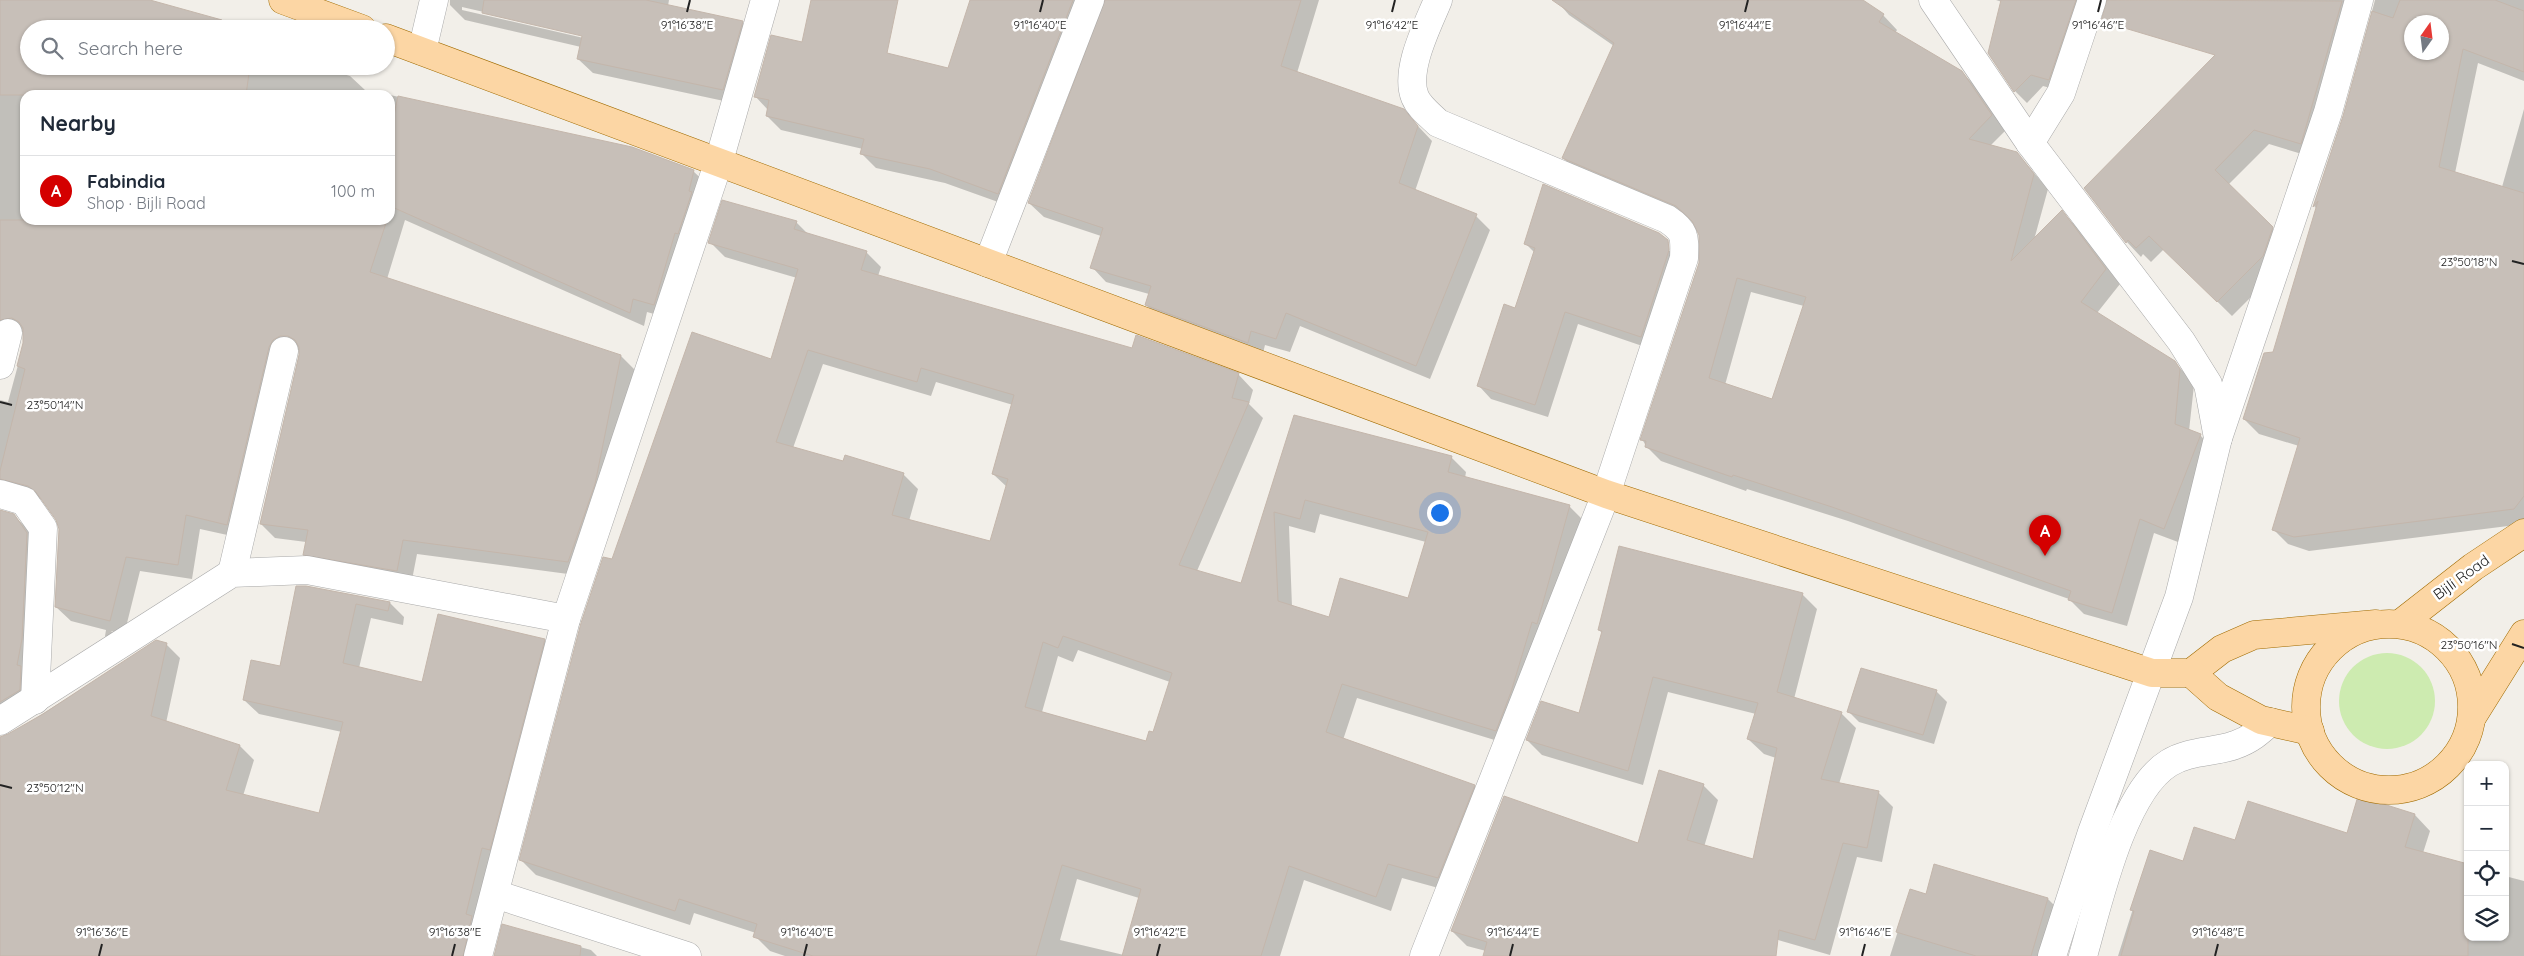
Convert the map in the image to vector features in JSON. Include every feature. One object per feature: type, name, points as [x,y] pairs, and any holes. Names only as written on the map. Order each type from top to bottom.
[{"type":"main road","points":[[283,0],[337,20]]},
{"type":"main road","points":[[395,41],[1606,494],[2152,673],[2191,673],[2222,649],[2254,635],[2388,624],[2435,637],[2458,658],[2470,686],[2472,717]]},
{"type":"main road","name":"Bijli Road","points":[[2388,624],[2524,533]]},
{"type":"main road","points":[[2388,624],[2347,634],[2324,654],[2309,681],[2305,711],[2312,741],[2330,766],[2356,783],[2386,790],[2417,786],[2443,770],[2462,747],[2472,717],[2524,634]]},
{"type":"main road","points":[[2191,673],[2218,697],[2261,720],[2310,730]]},
{"type":"street","points":[[422,51],[434,0]]},
{"type":"street","points":[[478,956],[496,894],[566,619],[719,161],[765,0]]},
{"type":"street","points":[[988,263],[1090,0]]},
{"type":"street","points":[[1424,956],[1606,494],[1684,258],[1685,242],[1681,229],[1668,218],[1438,123],[1422,108],[1415,96],[1413,82],[1416,56],[1438,0]]},
{"type":"street","points":[[1933,0],[2030,143],[2182,341],[2208,384],[2218,438]]},
{"type":"street","points":[[2030,143],[2061,93],[2092,0]]},
{"type":"street","points":[[2052,956],[2092,832],[2179,597],[2218,438],[2328,112],[2359,0]]},
{"type":"street","points":[[0,366],[8,333]]},
{"type":"street","points":[[232,573],[284,351]]},
{"type":"street","points":[[0,494],[24,501],[43,528],[36,700]]},
{"type":"street","points":[[0,722],[232,573],[307,570],[566,619]]},
{"type":"street","points":[[2083,956],[2103,885],[2127,820],[2150,780],[2169,763],[2189,754],[2234,746],[2255,736],[2270,722]]},
{"type":"street","points":[[496,894],[687,956]]},
{"type":"green space","points":[[2387,653],[2405,657],[2421,667],[2431,683],[2435,701],[2431,719],[2421,735],[2405,745],[2387,749],[2369,745],[2353,735],[2343,719],[2339,701],[2343,683],[2353,667],[2369,657]]},
{"type":"building","points":[[0,0],[150,0],[222,20],[20,20],[20,75],[249,75],[247,90],[20,90],[20,95],[0,95]]},
{"type":"building","points":[[484,0],[646,0],[743,21],[723,90],[577,59],[582,36],[482,13]]},
{"type":"building","points":[[811,0],[898,0],[887,53],[948,68],[970,0],[1073,0],[998,194],[930,169],[860,154],[864,139],[766,116],[769,100],[754,97],[771,35],[802,42]]},
{"type":"building","points":[[1105,0],[1301,0],[1281,66],[1404,109],[1418,126],[1399,183],[1477,214],[1416,366],[1286,313],[1276,339],[1251,331],[1248,343],[1145,305],[1151,286],[1090,268],[1103,228],[1028,203]]},
{"type":"building","points":[[1552,0],[1863,0],[1884,14],[1879,22],[1962,71],[1992,115],[1969,139],[2017,152],[2034,174],[2011,261],[2062,210],[2106,269],[2081,302],[2175,361],[2180,369],[2175,424],[2201,434],[2164,529],[2140,519],[2112,613],[2068,600],[2071,591],[1832,507],[1733,475],[1732,477],[1645,447],[1646,441],[1640,440],[1699,263],[1699,235],[1692,221],[1676,206],[1562,158],[1614,43]],"holes":[[[1737,278],[1806,297],[1772,399],[1709,378]]]},
{"type":"building","points":[[2001,0],[2076,0],[2049,80],[2031,75],[2014,92],[1988,53]]},
{"type":"building","points":[[2107,0],[2342,1],[2301,144],[2254,130],[2215,170],[2273,227],[2263,256],[2217,302],[2149,236],[2136,248],[2128,240],[2126,243],[2084,188],[2215,55],[2101,21]]},
{"type":"building","points":[[2400,0],[2495,0],[2524,11],[2524,72],[2463,49],[2439,167],[2524,193],[2524,496],[2514,509],[2294,537],[2272,530],[2300,438],[2243,419],[2264,353],[2273,352],[2318,201],[2313,207],[2343,116],[2372,11],[2393,18]]},
{"type":"building","points":[[398,96],[632,147],[694,170],[689,191],[692,192],[678,234],[675,233],[654,305],[633,299],[630,313],[395,208],[395,110]]},
{"type":"building","points":[[1543,184],[1659,233],[1668,240],[1669,250],[1641,337],[1565,312],[1535,405],[1477,386],[1504,304],[1515,308],[1535,248],[1524,244]]},
{"type":"building","points":[[722,200],[797,221],[794,229],[867,251],[861,270],[1132,348],[1136,335],[1239,373],[1232,398],[1249,402],[1179,565],[1241,583],[1294,415],[1452,456],[1448,472],[1570,505],[1537,624],[1532,622],[1511,692],[1496,731],[1342,684],[1326,732],[1475,785],[1438,878],[1388,864],[1376,897],[1289,866],[1261,956],[1122,956],[1141,889],[1062,865],[1036,956],[813,956],[753,937],[757,924],[679,899],[675,911],[519,860],[581,623],[603,557],[612,559],[692,332],[771,359],[798,269],[708,243]],"holes":[[[808,350],[917,382],[921,368],[1014,395],[992,474],[1008,479],[990,541],[892,515],[904,473],[845,455],[843,461],[776,442]],[[1305,500],[1428,532],[1408,598],[1340,578],[1329,617],[1278,601],[1274,512],[1300,519]],[[1063,636],[1172,673],[1153,732],[1149,731],[1146,741],[1025,707],[1043,642],[1058,648]]]},
{"type":"building","points":[[0,220],[20,220],[20,225],[385,225],[370,272],[621,355],[595,484],[568,562],[403,540],[397,571],[303,555],[308,530],[260,524],[299,355],[299,347],[295,340],[288,336],[280,336],[273,340],[269,347],[227,525],[186,515],[178,565],[126,557],[110,621],[55,607],[59,529],[56,520],[36,492],[28,486],[0,479],[0,471],[25,369],[17,366],[23,343],[23,328],[19,322],[12,318],[0,320]]},
{"type":"building","points":[[0,510],[14,514],[27,533],[22,639],[17,665],[21,666],[20,690],[0,702]]},
{"type":"building","points":[[1619,546],[1803,593],[1777,692],[1842,712],[1821,779],[1879,791],[1867,848],[1843,843],[1815,940],[1779,930],[1776,956],[1483,956],[1487,942],[1451,931],[1504,796],[1638,843],[1659,770],[1704,784],[1687,840],[1753,859],[1777,748],[1747,739],[1758,703],[1653,677],[1628,771],[1526,740],[1541,701],[1579,713],[1602,631],[1598,630]]},
{"type":"building","points":[[296,586],[306,586],[390,602],[388,611],[356,604],[343,663],[422,682],[438,614],[545,639],[490,850],[482,848],[466,914],[472,916],[463,956],[0,956],[0,737],[43,714],[156,640],[167,643],[151,716],[240,745],[226,790],[319,813],[343,722],[243,700],[251,660],[280,666]]},
{"type":"building","points":[[1861,668],[1937,690],[1923,735],[1847,712]]},
{"type":"building","points":[[2358,796],[2415,814],[2405,847],[2464,863],[2464,941],[2468,941],[2468,956],[2121,956],[2134,911],[2130,910],[2150,850],[2183,861],[2194,827],[2235,840],[2248,801],[2347,833]]},
{"type":"building","points":[[1934,864],[2048,898],[2031,956],[1976,956],[1896,932],[1910,889],[1926,894]]},
{"type":"building","points":[[502,924],[581,946],[580,956],[494,956]]},
{"type":"place","name":"Fabindia","points":[[2045,556]]}]
